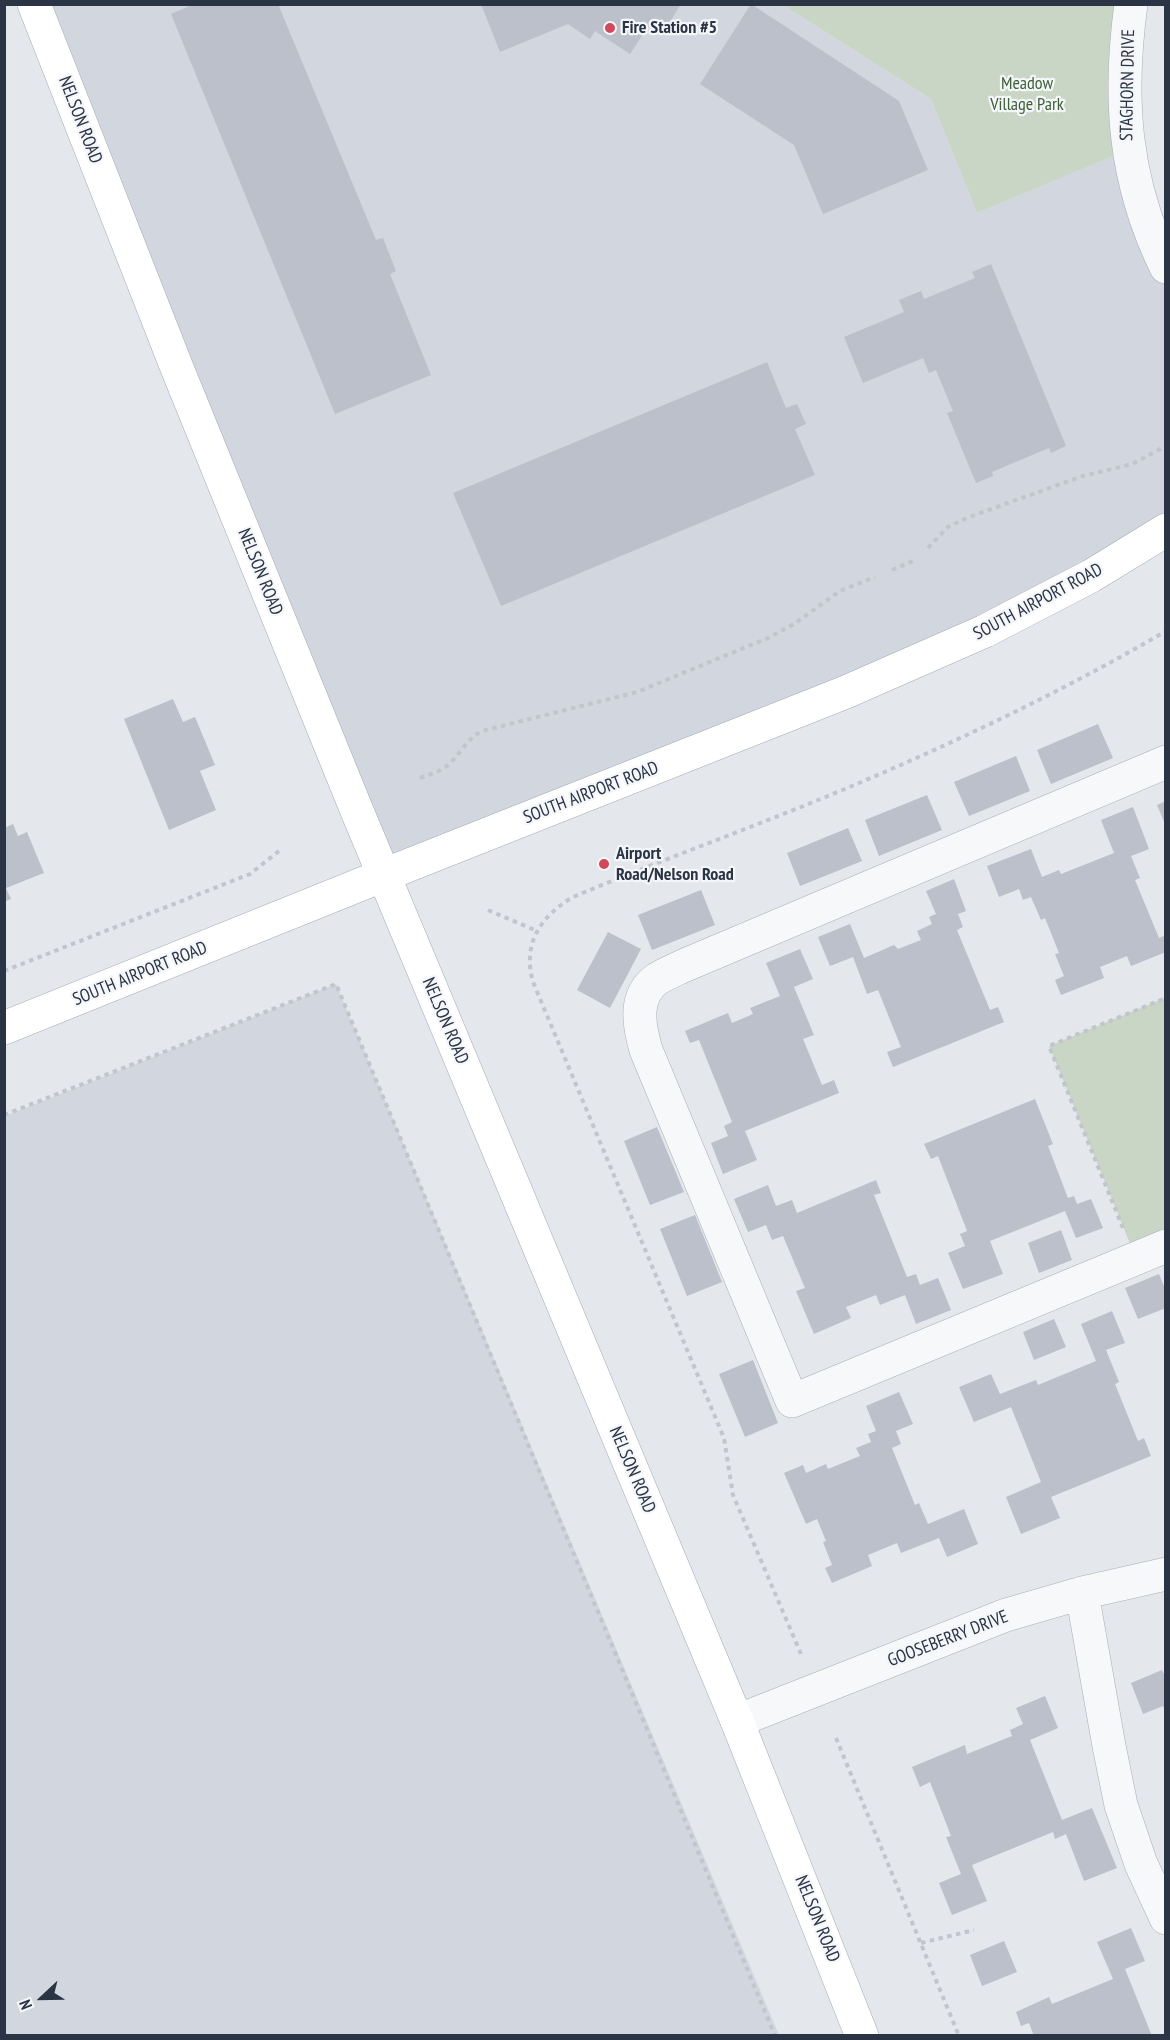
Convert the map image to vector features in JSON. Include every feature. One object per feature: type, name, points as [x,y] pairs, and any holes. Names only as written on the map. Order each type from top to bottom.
[{"type":"main road","name":"NELSON ROAD","points":[[42,9],[177,368],[384,875],[737,1721],[862,2036]]},
{"type":"main road","name":"SOUTH AIRPORT ROAD","points":[[4,1029],[384,875],[857,688],[985,631],[1090,576],[1166,530]]},
{"type":"street","name":"STAGHORN DRIVE","points":[[1131,4],[1126,65],[1128,150],[1138,200],[1166,267]]},
{"type":"street","points":[[1166,762],[683,966],[657,979],[642,1000],[638,1015],[646,1050],[792,1401],[1166,1246]]},
{"type":"street","name":"GOOSEBERRY DRIVE","points":[[737,1721],[1006,1615],[1082,1593],[1166,1574]]},
{"type":"street","points":[[1082,1593],[1121,1805],[1141,1864],[1166,1918]]},
{"type":"path","points":[[928,548],[948,527],[969,517],[1083,476],[1132,464],[1166,446]]},
{"type":"path","points":[[892,570],[913,561]]},
{"type":"path","points":[[420,778],[442,770],[450,764],[467,742],[482,730],[637,692],[768,638],[794,624],[840,591],[875,577]]},
{"type":"path","points":[[801,1654],[733,1495],[724,1438],[533,982],[530,967],[537,932],[548,915],[573,897],[882,773],[1028,705],[1166,631]]},
{"type":"path","points":[[4,971],[249,874],[279,851]]},
{"type":"path","points":[[488,910],[537,932]]},
{"type":"path","points":[[4,1115],[336,984],[775,2036]]},
{"type":"path","points":[[1136,1258],[1049,1046],[1166,998]]},
{"type":"path","points":[[836,1738],[959,2036]]},
{"type":"path","points":[[921,1943],[974,1930]]},
{"type":"shaded area","points":[[52,4],[783,5],[931,99],[977,213],[1128,150],[1165,267],[1165,530],[1091,576],[384,875],[40,18]]},
{"type":"shaded area","points":[[336,984],[779,2035],[5,2035],[5,1116]]},
{"type":"green space","name":"Meadow Village Park","points":[[783,5],[1131,5],[1128,150],[977,213],[931,99]]},
{"type":"green space","points":[[1165,998],[1165,1246],[1136,1258],[1049,1046]]},
{"type":"building","points":[[194,4],[278,4],[376,240],[383,238],[396,271],[390,274],[431,375],[335,414],[171,14]]},
{"type":"building","name":"Fire Station #5","points":[[481,4],[681,4],[663,33],[650,24],[630,54],[595,31],[590,39],[568,24],[500,52]]},
{"type":"building","points":[[751,4],[899,101],[928,170],[823,214],[794,145],[700,84]]},
{"type":"building","points":[[991,264],[1066,446],[1051,453],[1049,448],[992,472],[993,476],[976,483],[947,413],[953,411],[936,370],[929,373],[923,358],[863,383],[844,337],[904,312],[899,300],[921,291],[924,299],[975,278],[972,272]]},
{"type":"building","points":[[767,362],[786,408],[797,404],[806,424],[795,429],[815,475],[501,606],[453,493]]},
{"type":"building","points":[[173,699],[183,722],[195,717],[215,765],[200,771],[216,810],[169,830],[124,719]]},
{"type":"building","points":[[1098,724],[1113,758],[1051,784],[1037,750]]},
{"type":"building","points":[[1016,756],[1030,791],[969,816],[954,782]]},
{"type":"building","points":[[927,795],[942,830],[879,856],[865,820]]},
{"type":"building","points":[[1166,801],[1166,824],[1165,824],[1157,805]]},
{"type":"building","points":[[1133,807],[1149,849],[1131,856],[1140,878],[1135,880],[1159,938],[1166,935],[1166,952],[1131,966],[1127,956],[1100,967],[1104,978],[1061,995],[1055,980],[1064,976],[1055,954],[1059,953],[1045,918],[1041,920],[1031,897],[1023,900],[1019,889],[999,897],[987,866],[1031,849],[1042,877],[1059,870],[1061,874],[1114,853],[1101,820]]},
{"type":"building","points":[[13,824],[18,836],[27,832],[44,873],[6,888],[11,899],[4,902],[4,828]]},
{"type":"building","points":[[848,828],[862,861],[800,886],[787,853]]},
{"type":"building","points":[[954,879],[966,911],[958,914],[963,927],[957,930],[990,1010],[998,1007],[1004,1022],[893,1067],[887,1052],[901,1047],[878,990],[867,994],[853,957],[830,966],[818,937],[850,924],[864,958],[894,945],[898,949],[921,940],[917,931],[932,924],[929,917],[936,914],[926,891]]},
{"type":"building","points":[[701,890],[715,925],[652,950],[638,915]]},
{"type":"building","points":[[608,932],[641,949],[610,1008],[577,990]]},
{"type":"building","points":[[800,949],[813,979],[794,987],[814,1035],[803,1039],[822,1085],[834,1080],[839,1093],[745,1131],[757,1160],[723,1174],[711,1143],[728,1136],[724,1126],[732,1122],[699,1040],[690,1043],[685,1031],[728,1013],[732,1023],[753,1014],[750,1008],[780,996],[766,963]]},
{"type":"building","points":[[1035,1099],[1053,1144],[1048,1146],[1068,1198],[1074,1196],[1077,1204],[1091,1199],[1103,1228],[1076,1238],[1065,1211],[990,1241],[1003,1274],[963,1289],[948,1253],[965,1246],[960,1234],[967,1231],[938,1156],[931,1159],[924,1144]]},
{"type":"building","points":[[657,1127],[684,1192],[650,1205],[624,1141]]},
{"type":"building","points":[[876,1180],[881,1193],[874,1195],[907,1277],[916,1274],[920,1285],[938,1278],[951,1310],[916,1324],[905,1295],[880,1305],[876,1295],[846,1307],[851,1318],[814,1334],[796,1291],[805,1288],[783,1236],[772,1240],[766,1225],[748,1232],[734,1199],[768,1185],[776,1206],[792,1200],[797,1213]]},
{"type":"building","points":[[695,1215],[722,1282],[687,1296],[660,1229]]},
{"type":"building","points":[[1061,1230],[1072,1260],[1039,1273],[1028,1243]]},
{"type":"building","points":[[1159,1274],[1166,1291],[1166,1308],[1138,1319],[1125,1288]]},
{"type":"building","points":[[1112,1311],[1125,1343],[1106,1350],[1119,1382],[1115,1384],[1138,1441],[1144,1438],[1151,1456],[1051,1497],[1060,1518],[1021,1534],[1006,1497],[1041,1482],[1011,1407],[974,1422],[959,1387],[991,1374],[1000,1394],[1036,1380],[1038,1385],[1096,1361],[1081,1324]]},
{"type":"building","points":[[1054,1319],[1066,1347],[1034,1360],[1023,1332]]},
{"type":"building","points":[[753,1360],[778,1423],[745,1437],[719,1374]]},
{"type":"building","points":[[899,1392],[913,1424],[896,1431],[901,1444],[892,1448],[915,1505],[919,1503],[928,1524],[964,1509],[978,1544],[947,1557],[939,1538],[901,1553],[897,1543],[868,1555],[872,1566],[832,1583],[825,1568],[832,1565],[817,1519],[806,1524],[784,1473],[803,1465],[806,1473],[826,1464],[828,1469],[860,1456],[856,1448],[871,1442],[868,1434],[876,1431],[866,1406]]},
{"type":"building","points":[[1162,1670],[1166,1679],[1166,1713],[1163,1706],[1143,1714],[1131,1683]]},
{"type":"building","points":[[1045,1696],[1058,1728],[1030,1740],[1062,1820],[1092,1808],[1117,1868],[1084,1881],[1066,1834],[1055,1839],[1053,1832],[972,1865],[987,1901],[952,1915],[939,1883],[961,1874],[946,1837],[951,1836],[930,1782],[920,1787],[912,1767],[965,1745],[967,1754],[1012,1736],[1010,1730],[1023,1724],[1016,1708]]},
{"type":"building","points":[[1131,1928],[1145,1961],[1125,1969],[1152,2036],[1034,2036],[1029,2023],[1021,2026],[1016,2012],[1049,1997],[1052,2004],[1113,1979],[1097,1942]]},
{"type":"building","points":[[1004,1941],[1017,1972],[982,1986],[970,1955]]},
{"type":"place","name":"Fire Station #5","points":[[610,28]]},
{"type":"place","name":"Airport Road/Nelson Road","points":[[604,864]]}]
